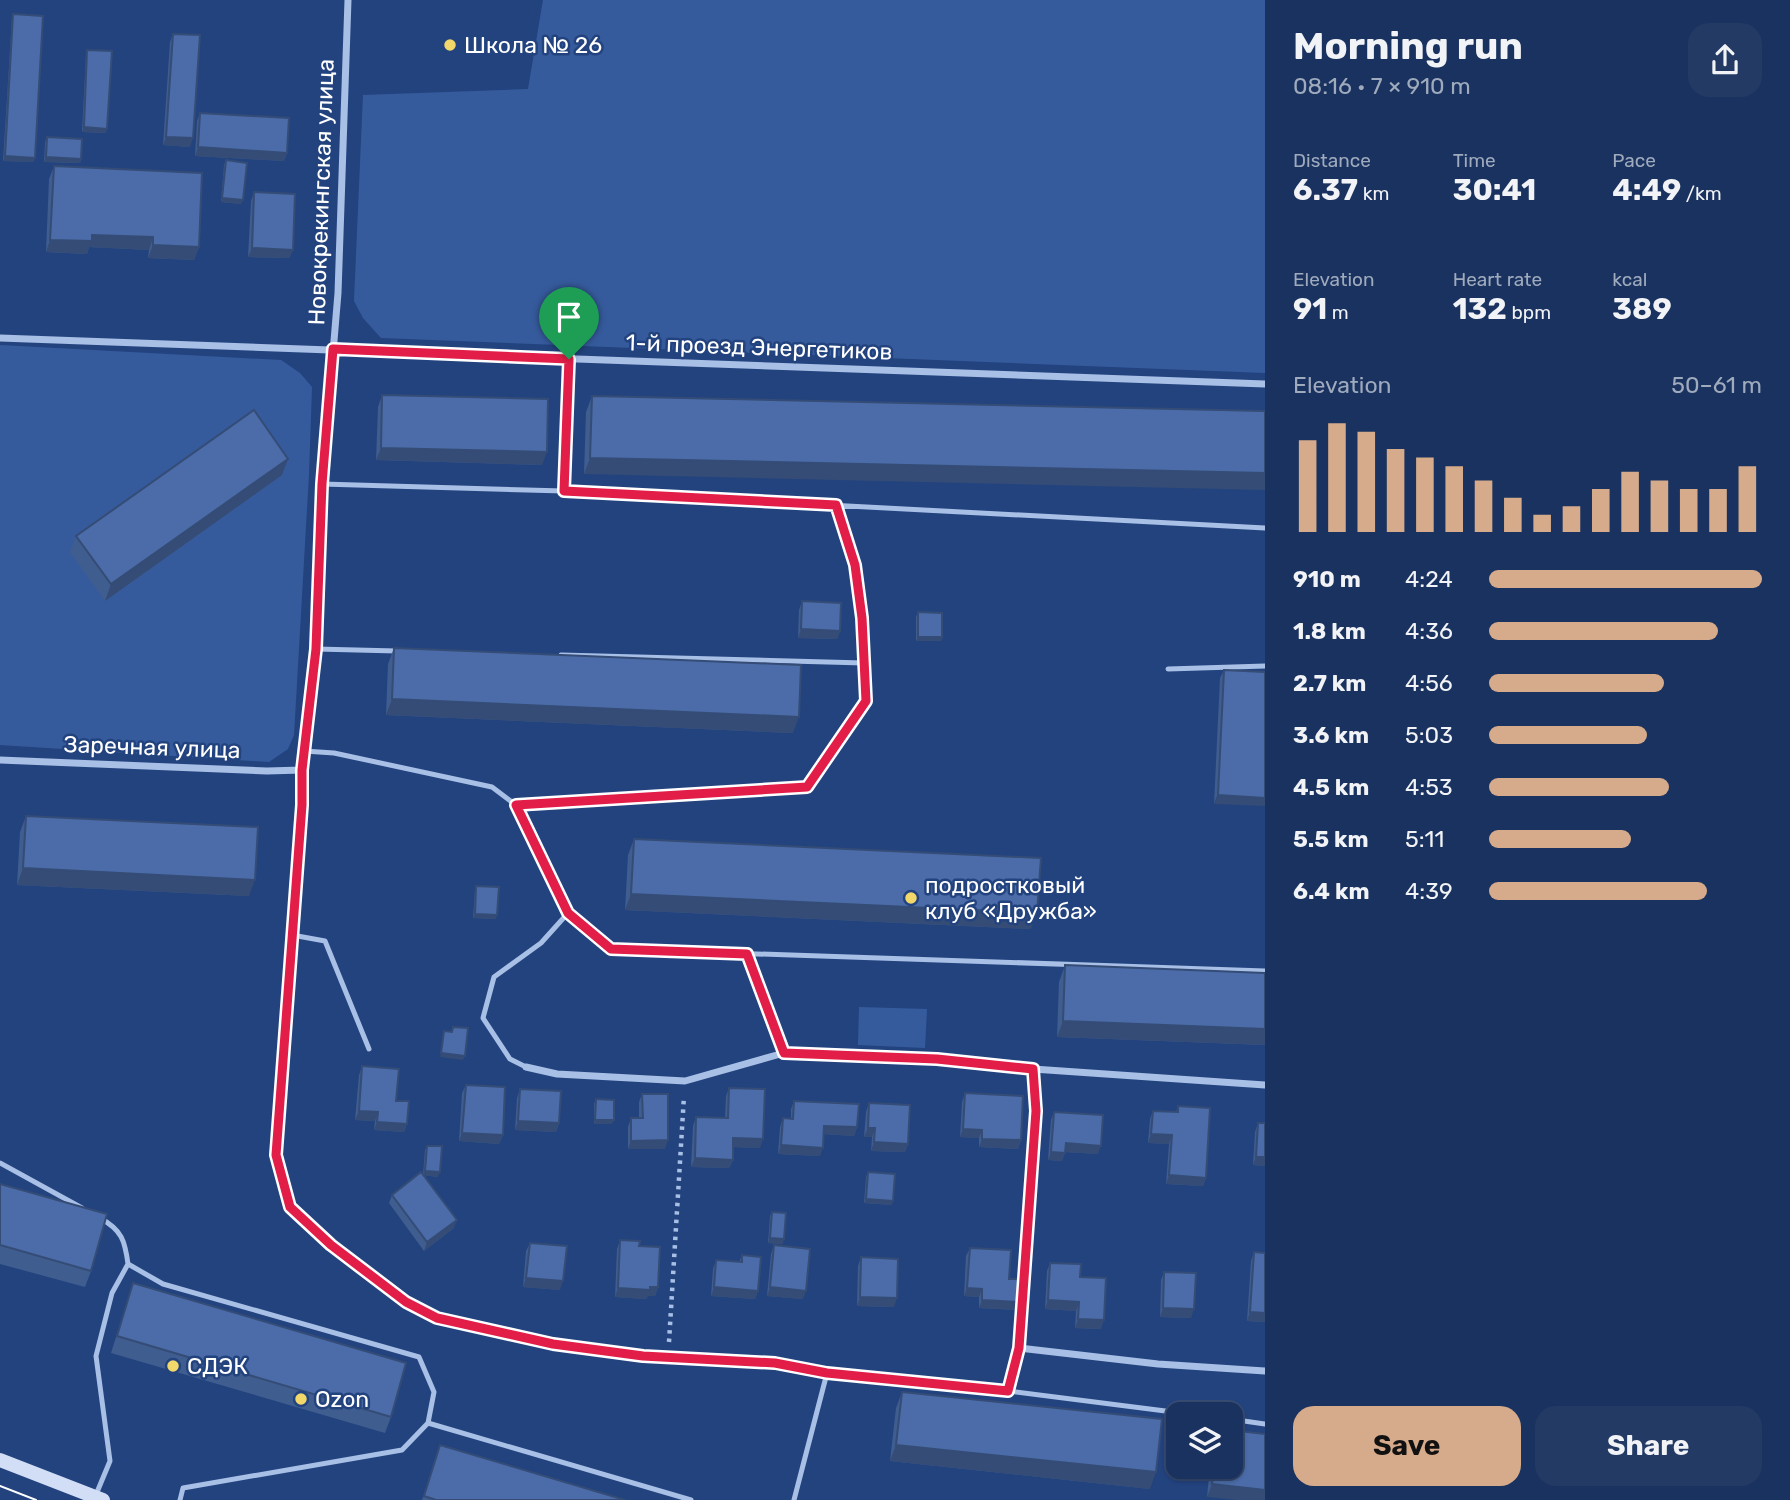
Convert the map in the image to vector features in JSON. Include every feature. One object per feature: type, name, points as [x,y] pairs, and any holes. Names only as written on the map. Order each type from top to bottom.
[{"type":"street","name":"Новокрекингская улица","points":[[348,0],[338,293],[322,484],[316,649],[302,770],[302,805],[276,1155],[290,1207],[331,1245],[406,1302],[437,1318],[553,1344],[668,1357],[775,1363],[827,1373],[1008,1391]]},
{"type":"street","name":"1-й проезд Энергетиков","points":[[0,338],[1265,384]]},
{"type":"street","name":"Заречная улица","points":[[0,760],[267,771],[302,770]]},
{"type":"street","points":[[526,1068],[557,1074],[685,1082],[784,1053],[937,1059],[1033,1069],[1265,1085]]},
{"type":"street","points":[[1008,1391],[1019,1348],[1036,1111],[1033,1069]]},
{"type":"street","points":[[1019,1348],[1158,1364],[1265,1371]]},
{"type":"street","points":[[0,1460],[99,1498]]},
{"type":"lane","points":[[564,491],[569,359]]},
{"type":"lane","points":[[322,484],[564,491],[1265,527]]},
{"type":"lane","points":[[516,805],[807,787],[866,701],[855,565],[836,505]]},
{"type":"lane","points":[[316,649],[398,651]]},
{"type":"lane","points":[[549,655],[864,663]]},
{"type":"lane","points":[[1168,669],[1265,666]]},
{"type":"lane","points":[[304,751],[334,753],[492,787],[516,805],[568,913],[611,949],[1265,971]]},
{"type":"lane","points":[[526,1068],[510,1059],[483,1018],[494,977],[541,943],[568,913]]},
{"type":"lane","points":[[292,935],[325,941],[369,1049]]},
{"type":"lane","points":[[747,954],[784,1053]]},
{"type":"lane","points":[[0,1163],[83,1209]]},
{"type":"lane","points":[[95,1216],[107,1222],[125,1241],[128,1265],[112,1293],[96,1356],[110,1461],[99,1498]]},
{"type":"lane","points":[[128,1265],[163,1284],[419,1357],[435,1392],[428,1423],[402,1450],[183,1488],[180,1500]]},
{"type":"lane","points":[[793,1500],[827,1373]]},
{"type":"lane","points":[[1008,1391],[1166,1411]]},
{"type":"lane","points":[[1243,1421],[1265,1424]]},
{"type":"lane","points":[[428,1423],[691,1500]]},
{"type":"path","points":[[668,1357],[685,1082]]},
{"type":"shaded area","points":[[543,0],[1265,0],[1265,373],[381,338],[363,318],[354,301],[363,95],[528,89]]},
{"type":"shaded area","points":[[0,345],[281,360],[300,373],[312,387],[294,735],[288,749],[269,762],[0,745]]},
{"type":"shaded area","points":[[859,1007],[927,1009],[925,1048],[858,1045]]},
{"type":"building","points":[[13,14],[43,16],[35,158],[5,156]]},
{"type":"building","points":[[173,34],[200,35],[193,138],[166,137]]},
{"type":"building","points":[[87,50],[112,51],[107,129],[84,127]]},
{"type":"building","points":[[200,113],[289,118],[287,153],[198,147]]},
{"type":"building","points":[[47,137],[82,139],[81,159],[46,157]]},
{"type":"building","points":[[226,160],[247,163],[243,200],[222,198]]},
{"type":"building","points":[[54,166],[202,173],[199,247],[153,245],[153,237],[92,235],[92,241],[50,240]]},
{"type":"building","points":[[254,192],[295,194],[293,250],[252,248]]},
{"type":"building","points":[[382,395],[548,399],[547,452],[381,448]]},
{"type":"building","points":[[592,396],[1265,411],[1265,473],[590,458]]},
{"type":"building","points":[[254,410],[288,459],[111,584],[76,536]]},
{"type":"building","points":[[802,601],[841,603],[840,631],[801,629]]},
{"type":"building","points":[[918,612],[942,613],[942,637],[918,637]]},
{"type":"building","points":[[394,648],[801,665],[799,717],[392,699]]},
{"type":"building","points":[[1224,670],[1265,672],[1265,798],[1218,795]]},
{"type":"building","points":[[26,816],[258,827],[255,880],[23,868]]},
{"type":"building","points":[[634,839],[1041,858],[1037,913],[631,894]]},
{"type":"building","points":[[476,886],[499,887],[497,915],[475,914]]},
{"type":"building","points":[[1065,965],[1265,973],[1265,1029],[1063,1021]]},
{"type":"building","points":[[453,1027],[468,1028],[465,1056],[441,1053],[444,1031],[452,1032]]},
{"type":"building","points":[[362,1066],[399,1069],[396,1101],[409,1101],[407,1124],[377,1122],[378,1112],[359,1111]]},
{"type":"building","points":[[466,1085],[505,1087],[503,1135],[462,1133]]},
{"type":"building","points":[[729,1088],[765,1089],[763,1139],[733,1138],[733,1160],[695,1158],[696,1117],[728,1118]]},
{"type":"building","points":[[520,1089],[561,1091],[559,1123],[518,1121]]},
{"type":"building","points":[[965,1093],[1023,1096],[1021,1140],[982,1139],[982,1130],[963,1129]]},
{"type":"building","points":[[642,1094],[668,1094],[668,1140],[631,1141],[631,1118],[643,1118]]},
{"type":"building","points":[[596,1099],[614,1100],[614,1120],[595,1120]]},
{"type":"building","points":[[794,1101],[859,1104],[857,1127],[824,1126],[823,1148],[781,1145],[783,1118],[793,1119]]},
{"type":"building","points":[[869,1103],[910,1105],[908,1144],[874,1142],[875,1128],[868,1128]]},
{"type":"building","points":[[1178,1106],[1210,1108],[1206,1178],[1169,1175],[1172,1135],[1151,1134],[1153,1111],[1178,1112]]},
{"type":"building","points":[[1054,1112],[1103,1115],[1101,1146],[1066,1143],[1065,1153],[1051,1152]]},
{"type":"building","points":[[1258,1123],[1265,1123],[1265,1157],[1256,1157]]},
{"type":"building","points":[[427,1146],[442,1146],[440,1172],[425,1171]]},
{"type":"building","points":[[421,1172],[457,1220],[427,1242],[392,1195]]},
{"type":"building","points":[[868,1172],[895,1174],[893,1201],[866,1199]]},
{"type":"building","points":[[0,1184],[107,1214],[91,1271],[0,1245]]},
{"type":"building","points":[[772,1212],[786,1213],[784,1239],[770,1238]]},
{"type":"building","points":[[620,1240],[640,1241],[639,1246],[660,1247],[658,1287],[650,1287],[650,1290],[618,1288]]},
{"type":"building","points":[[530,1243],[567,1246],[563,1281],[526,1278]]},
{"type":"building","points":[[774,1245],[810,1249],[806,1291],[770,1287]]},
{"type":"building","points":[[970,1248],[1011,1250],[1009,1279],[1022,1279],[1020,1302],[982,1300],[982,1289],[967,1288]]},
{"type":"building","points":[[1254,1252],[1265,1253],[1265,1313],[1250,1312]]},
{"type":"building","points":[[742,1255],[761,1257],[758,1291],[714,1287],[716,1260],[742,1262]]},
{"type":"building","points":[[861,1257],[898,1259],[897,1298],[860,1297]]},
{"type":"building","points":[[1050,1263],[1081,1264],[1080,1277],[1106,1278],[1104,1320],[1078,1319],[1079,1302],[1048,1300]]},
{"type":"building","points":[[1164,1272],[1196,1273],[1194,1309],[1163,1308]]},
{"type":"building","points":[[133,1283],[406,1363],[391,1417],[117,1336]]},
{"type":"building","points":[[902,1392],[1162,1419],[1156,1472],[896,1445]]},
{"type":"building","points":[[1243,1431],[1265,1434],[1265,1490],[1212,1484],[1213,1479],[1243,1479]]},
{"type":"building","points":[[440,1445],[625,1500],[436,1500],[424,1496]]},
{"type":"tram line","points":[[0,1486],[36,1500]]},
{"type":"place","name":"Школа № 26","points":[[450,45]]},
{"type":"place","name":"подростковый клуб «Дружба»","points":[[911,898]]},
{"type":"place","name":"СДЭК","points":[[173,1366]]},
{"type":"place","name":"Ozon","points":[[301,1399]]},
{"type":"route","points":[[333,349],[569,359],[564,491],[836,505],[855,565],[862,618],[866,701],[807,787],[516,805],[568,913],[611,949],[747,954],[784,1053],[937,1059],[1033,1069],[1036,1111],[1019,1348],[1008,1391],[827,1373],[775,1363],[643,1356],[553,1344],[437,1318],[406,1302],[331,1245],[290,1207],[276,1155],[302,805],[302,770],[316,649],[322,484],[333,349]]}]
